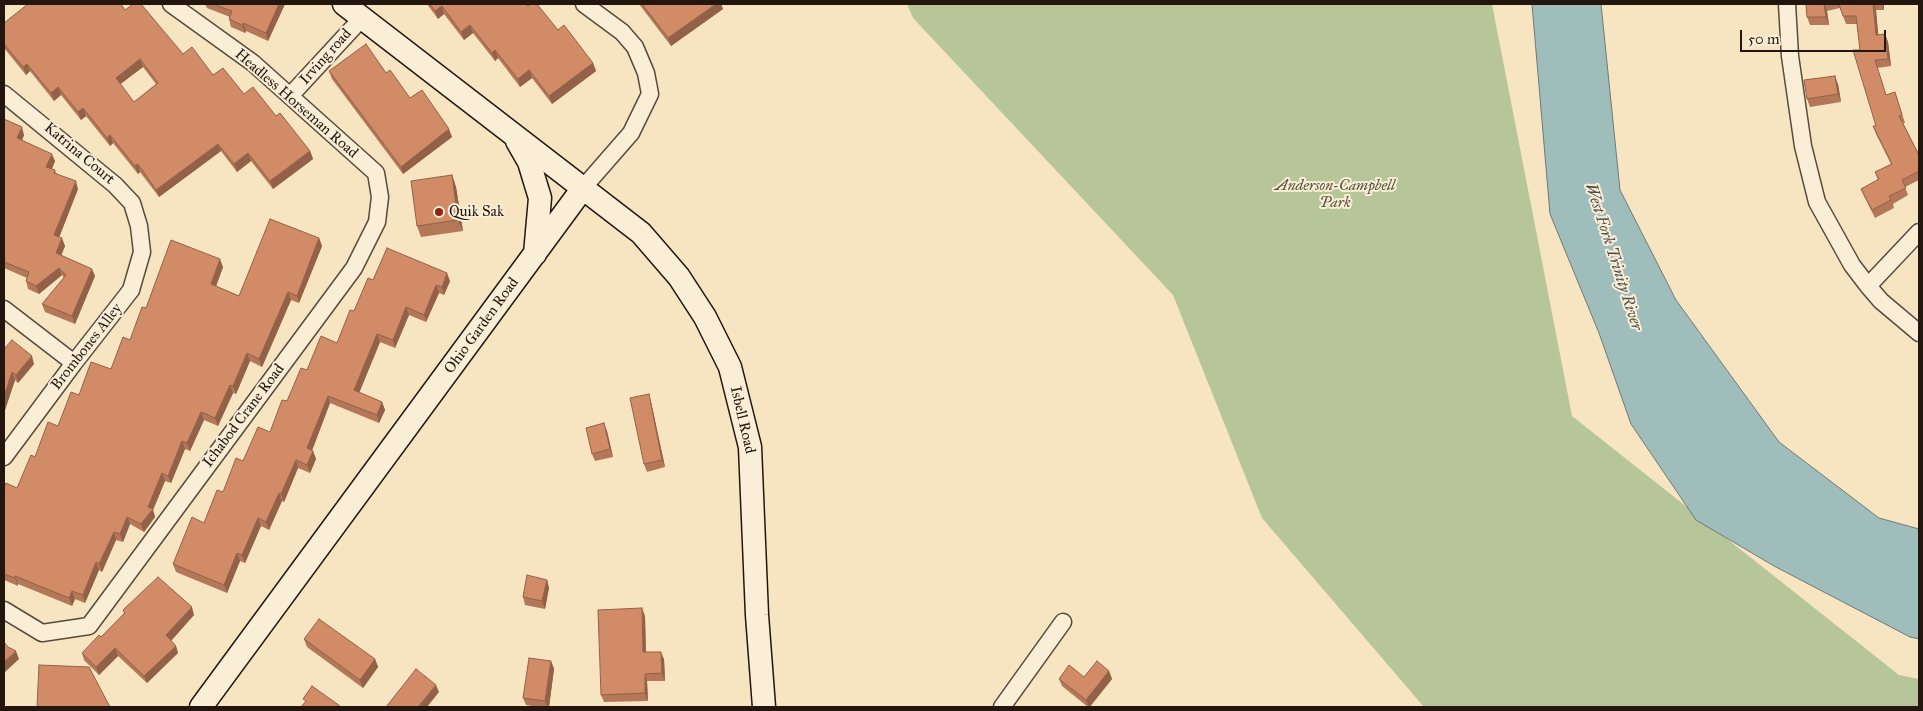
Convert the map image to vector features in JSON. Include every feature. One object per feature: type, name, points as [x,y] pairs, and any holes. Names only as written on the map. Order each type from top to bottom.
[{"type":"street","name":"Headless Horseman Road","points":[[171,4],[253,63],[376,173],[380,197]]},
{"type":"street","points":[[344,4],[583,188],[631,133],[650,94],[646,73],[635,47],[622,32],[584,4]]},
{"type":"street","points":[[1787,4],[1790,56],[1803,146],[1817,202],[1852,265],[1868,286],[1881,301],[1919,333]]},
{"type":"street","name":"Irving road","points":[[290,96],[362,18]]},
{"type":"street","name":"Katrina Court","points":[[4,94],[115,185],[132,203],[139,226]]},
{"type":"street","points":[[512,134],[529,162],[540,198],[535,254]]},
{"type":"street","name":"Ohio Garden Road","points":[[201,707],[583,188]]},
{"type":"street","name":"Isbell Road","points":[[583,188],[641,233],[679,277],[705,317],[730,367],[750,447],[757,615],[764,707]]},
{"type":"street","name":"Ichabod Crane Road","points":[[4,610],[42,633],[89,626],[128,576],[158,531],[354,268],[378,222],[380,197]]},
{"type":"street","name":"Brombones Alley","points":[[4,457],[74,362],[131,290],[142,252],[139,226]]},
{"type":"street","points":[[1868,286],[1919,232]]},
{"type":"street","points":[[4,310],[74,362]]},
{"type":"street","points":[[1002,707],[1063,622]]},
{"type":"green space","name":"Anderson-Campbell Park","points":[[907,4],[1492,4],[1572,416],[1899,675],[1919,679],[1919,707],[1424,707],[1262,518],[1173,295],[913,18]]},
{"type":"water","name":"West Fork Trinity River","points":[[1532,4],[1601,4],[1620,190],[1676,300],[1779,442],[1879,518],[1919,529],[1919,639],[1910,637],[1774,566],[1696,520],[1631,424],[1599,333],[1550,214]]},
{"type":"building","points":[[28,4],[121,4],[125,10],[133,4],[141,4],[183,54],[192,47],[213,75],[223,68],[244,94],[253,87],[276,116],[280,113],[310,151],[270,181],[248,153],[234,164],[218,144],[156,190],[138,164],[135,166],[110,135],[107,138],[83,108],[78,112],[58,87],[51,93],[27,64],[23,67],[4,44],[4,23]],"holes":[[[140,59],[158,83],[134,102],[116,78]]]},
{"type":"building","points":[[213,4],[279,4],[266,33],[229,19],[232,11]]},
{"type":"building","points":[[430,4],[526,4],[528,6],[530,4],[537,4],[558,30],[564,25],[593,63],[549,96],[529,70],[518,79],[495,50],[492,53],[470,25],[461,32],[442,6],[435,11]]},
{"type":"building","points":[[642,4],[716,4],[668,38]]},
{"type":"building","points":[[1806,4],[1824,4],[1826,17],[1807,17]]},
{"type":"building","points":[[1839,4],[1873,4],[1876,35],[1885,34],[1888,59],[1875,60],[1886,95],[1895,92],[1902,115],[1899,116],[1919,155],[1919,171],[1902,180],[1906,188],[1889,196],[1891,200],[1872,210],[1861,189],[1879,179],[1875,172],[1892,164],[1873,126],[1876,126],[1853,50],[1860,50],[1856,16],[1843,16]]},
{"type":"building","points":[[366,44],[386,73],[390,70],[410,98],[422,90],[449,129],[401,167],[329,71]]},
{"type":"building","points":[[1835,76],[1838,94],[1807,99],[1804,80]]},
{"type":"building","points":[[4,119],[22,127],[17,138],[52,154],[46,167],[55,170],[54,173],[76,181],[54,235],[62,238],[56,253],[92,269],[72,316],[42,304],[66,275],[59,268],[36,286],[26,281],[29,272],[4,262]]},
{"type":"building","name":"Quik Sak","points":[[452,175],[458,220],[417,226],[411,181]]},
{"type":"building","points":[[270,219],[319,238],[297,296],[288,292],[259,359],[247,353],[233,386],[230,385],[215,418],[201,412],[187,443],[182,441],[168,476],[162,473],[148,507],[153,509],[141,524],[127,517],[120,534],[114,532],[99,564],[96,562],[83,595],[72,591],[69,598],[15,576],[15,578],[4,574],[4,488],[6,483],[17,488],[31,455],[35,457],[48,422],[58,426],[71,392],[79,395],[91,362],[111,369],[123,337],[130,340],[142,307],[146,308],[171,240],[220,259],[211,284],[239,296]]},
{"type":"building","points":[[387,248],[447,273],[442,287],[436,285],[424,315],[406,307],[393,340],[377,334],[354,390],[382,402],[377,415],[328,396],[307,448],[313,451],[307,465],[296,460],[266,522],[258,518],[242,555],[237,553],[224,585],[173,564],[192,517],[204,523],[217,490],[223,492],[236,458],[243,461],[258,427],[270,432],[282,400],[287,401],[301,368],[307,370],[321,336],[337,343],[350,310],[354,311],[368,278],[373,280]]},
{"type":"building","points":[[12,340],[32,356],[16,375],[12,372],[4,397],[4,349]]},
{"type":"building","points":[[649,394],[662,460],[644,464],[630,398]]},
{"type":"building","points":[[604,423],[610,449],[592,454],[586,428]]},
{"type":"building","points":[[527,575],[547,580],[542,601],[523,597]]},
{"type":"building","points":[[158,577],[192,607],[166,635],[176,646],[144,676],[115,648],[96,667],[82,653],[99,635],[101,637],[125,613],[123,610]]},
{"type":"building","points":[[642,608],[643,652],[661,652],[662,673],[645,674],[645,693],[601,695],[598,610]]},
{"type":"building","points":[[319,619],[375,659],[360,680],[304,639]]},
{"type":"building","points":[[4,642],[8,647],[16,651],[4,662]]},
{"type":"building","points":[[529,658],[551,661],[545,701],[523,698]]},
{"type":"building","points":[[1097,661],[1109,671],[1086,700],[1059,679],[1069,665],[1084,677]]},
{"type":"building","points":[[39,665],[89,667],[110,707],[37,707]]},
{"type":"building","points":[[416,669],[436,685],[418,707],[386,707]]},
{"type":"building","points":[[312,686],[340,706],[301,707],[306,701],[303,699]]},
{"type":"place","name":"Quik Sak","points":[[439,212]]}]
